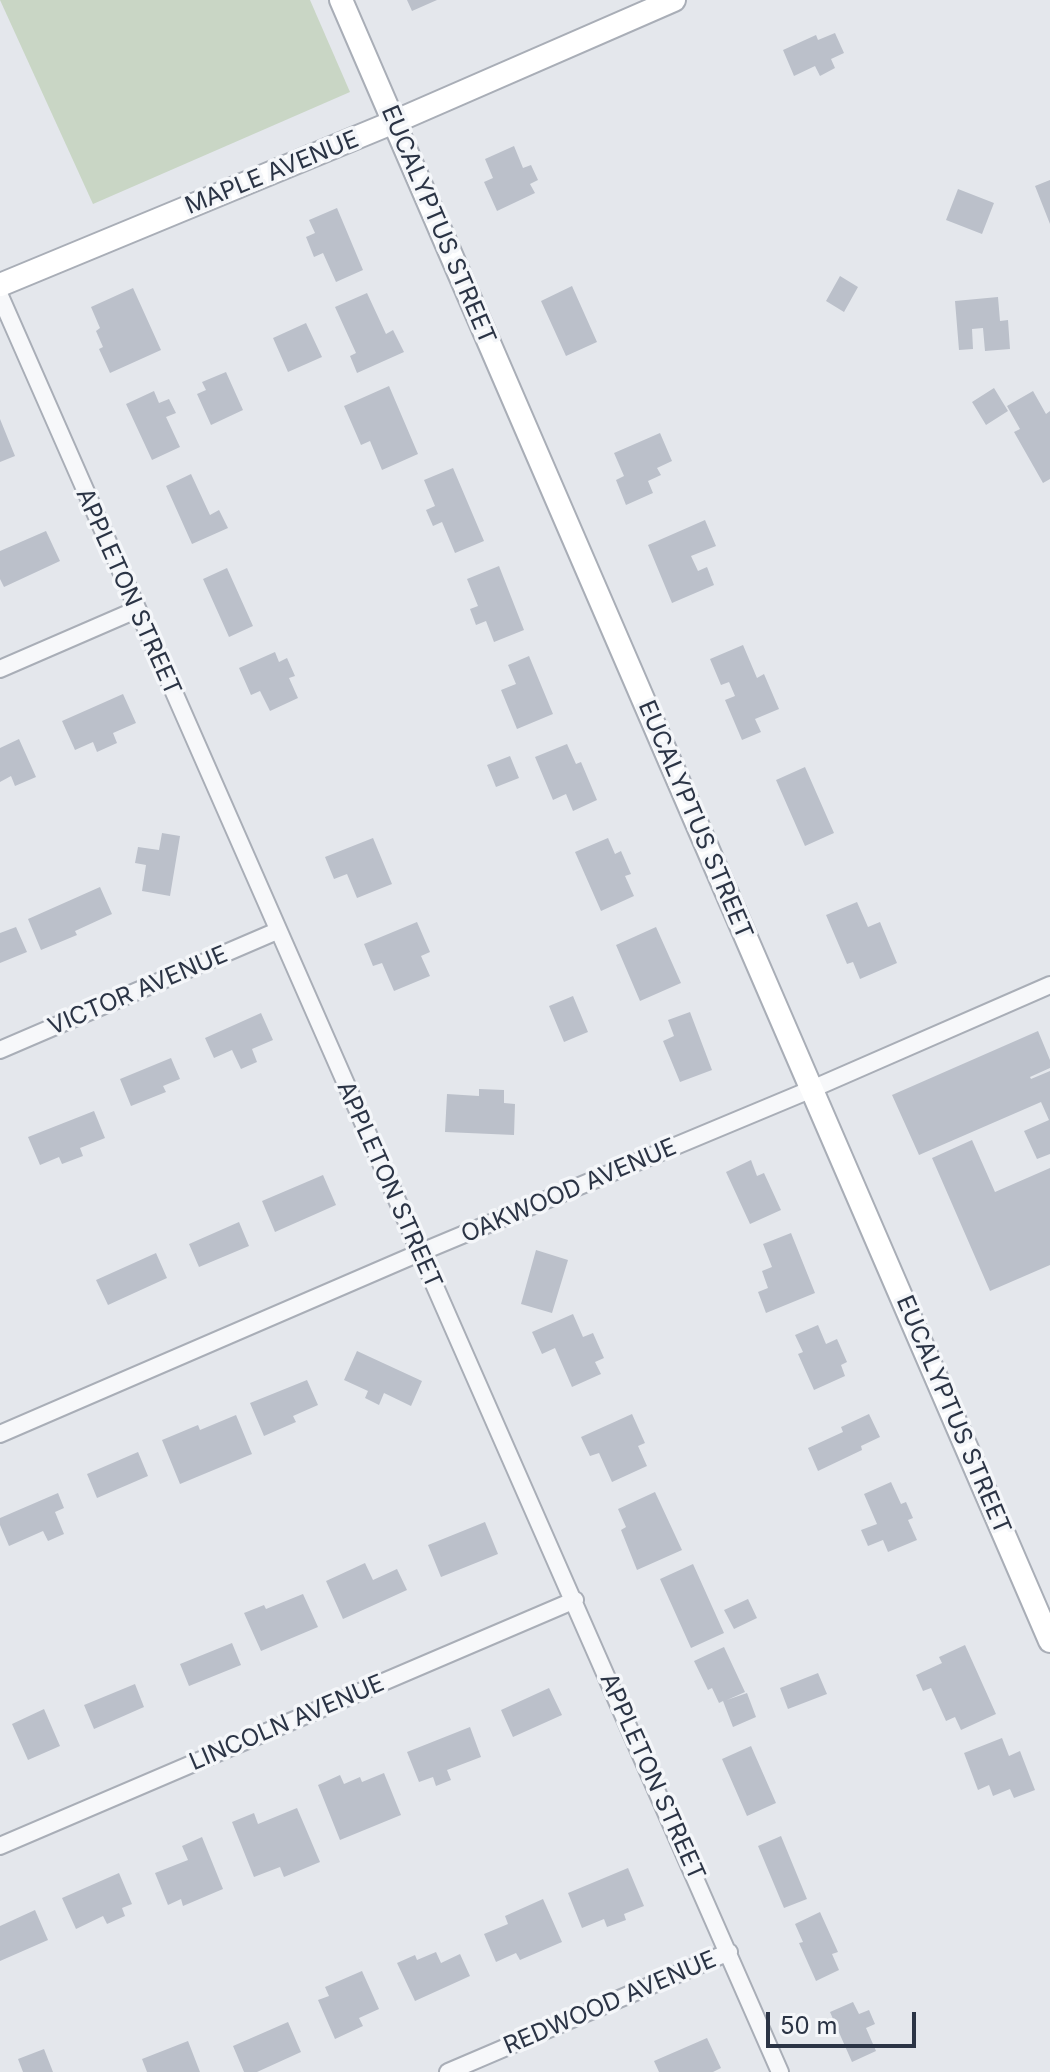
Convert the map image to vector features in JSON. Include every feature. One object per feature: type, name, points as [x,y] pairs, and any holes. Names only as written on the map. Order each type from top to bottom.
[{"type":"main road","name":"EUCALYPTUS STREET","points":[[341,0],[1050,1641]]},
{"type":"main road","name":"MAPLE AVENUE","points":[[0,285],[394,122],[674,0]]},
{"type":"street","name":"APPLETON STREET","points":[[0,296],[780,2072]]},
{"type":"street","points":[[0,669],[136,610]]},
{"type":"street","name":"VICTOR AVENUE","points":[[0,1050],[277,931]]},
{"type":"street","name":"OAKWOOD AVENUE","points":[[0,1434],[1050,985]]},
{"type":"street","name":"LINCOLN AVENUE","points":[[0,1846],[575,1600]]},
{"type":"street","name":"REDWOOD AVENUE","points":[[448,2072],[729,1952]]},
{"type":"green space","points":[[0,0],[310,0],[350,92],[93,204]]},
{"type":"building","points":[[407,0],[437,0],[412,11]]},
{"type":"building","points":[[835,33],[844,53],[831,59],[835,68],[820,76],[815,66],[794,76],[783,50],[816,35],[818,40]]},
{"type":"building","points":[[514,146],[523,168],[531,165],[538,180],[530,184],[535,193],[497,211],[484,182],[493,178],[485,159]]},
{"type":"building","points":[[1050,180],[1050,224],[1035,186]]},
{"type":"building","points":[[958,189],[994,203],[982,234],[946,220]]},
{"type":"building","points":[[337,208],[363,270],[336,282],[323,253],[314,257],[306,237],[315,233],[309,220]]},
{"type":"building","points":[[840,276],[858,287],[844,312],[826,301]]},
{"type":"building","points":[[572,286],[597,342],[566,356],[541,301]]},
{"type":"building","points":[[133,288],[161,350],[110,373],[99,349],[103,347],[96,331],[100,328],[91,307]]},
{"type":"building","points":[[367,293],[386,334],[393,330],[404,352],[357,373],[350,356],[356,353],[335,307]]},
{"type":"building","points":[[998,297],[1000,321],[1008,320],[1010,349],[985,351],[983,328],[972,329],[973,349],[959,350],[955,301]]},
{"type":"building","points":[[306,323],[322,357],[288,372],[273,338]]},
{"type":"building","points":[[226,372],[243,410],[211,425],[197,394],[206,390],[202,382]]},
{"type":"building","points":[[389,386],[418,454],[382,470],[370,441],[361,445],[344,406]]},
{"type":"building","points":[[994,388],[1008,411],[986,425],[972,402]]},
{"type":"building","points":[[154,391],[159,403],[169,399],[176,413],[166,417],[180,447],[152,460],[126,404]]},
{"type":"building","points":[[1033,391],[1046,414],[1050,411],[1050,479],[1043,483],[1014,432],[1020,429],[1007,406]]},
{"type":"building","points":[[0,419],[15,456],[0,462]]},
{"type":"building","points":[[660,433],[672,461],[657,468],[661,475],[648,481],[653,493],[626,505],[616,480],[624,476],[614,453]]},
{"type":"building","points":[[453,468],[484,541],[455,553],[442,522],[433,526],[426,510],[435,506],[424,480]]},
{"type":"building","points":[[191,474],[210,515],[219,510],[228,528],[192,544],[166,486]]},
{"type":"building","points":[[705,520],[716,546],[691,556],[698,571],[707,567],[714,585],[672,603],[648,545]]},
{"type":"building","points":[[46,531],[60,561],[4,587],[0,579],[0,551]]},
{"type":"building","points":[[499,566],[524,630],[494,642],[486,621],[476,625],[470,609],[478,606],[467,579]]},
{"type":"building","points":[[227,568],[253,626],[229,637],[203,579]]},
{"type":"building","points":[[743,645],[757,678],[764,674],[779,709],[755,719],[761,732],[742,740],[725,700],[735,696],[729,682],[721,685],[710,659]]},
{"type":"building","points":[[275,652],[279,662],[287,658],[295,676],[289,678],[298,698],[270,711],[260,691],[251,695],[239,668]]},
{"type":"building","points":[[529,656],[553,714],[517,729],[501,690],[516,684],[508,665]]},
{"type":"building","points":[[123,694],[136,723],[113,733],[117,743],[97,752],[93,742],[75,750],[62,721]]},
{"type":"building","points":[[19,739],[36,777],[15,786],[11,776],[0,782],[0,748]]},
{"type":"building","points":[[567,744],[576,764],[581,762],[597,800],[573,811],[566,794],[553,800],[535,757]]},
{"type":"building","points":[[510,756],[519,778],[496,787],[487,765]]},
{"type":"building","points":[[805,767],[834,833],[805,846],[776,780]]},
{"type":"building","points":[[162,833],[180,836],[170,896],[142,891],[146,865],[135,863],[138,847],[159,850]]},
{"type":"building","points":[[373,838],[392,884],[357,898],[347,874],[334,879],[325,857]]},
{"type":"building","points":[[608,838],[615,854],[621,851],[631,874],[625,876],[634,896],[601,911],[575,852]]},
{"type":"building","points":[[100,887],[112,914],[75,931],[77,935],[41,950],[28,919]]},
{"type":"building","points":[[857,902],[868,927],[880,922],[897,963],[860,979],[853,962],[847,964],[826,915]]},
{"type":"building","points":[[417,922],[430,952],[421,956],[430,976],[394,991],[382,963],[373,966],[364,944]]},
{"type":"building","points":[[16,927],[27,952],[0,963],[0,933]]},
{"type":"building","points":[[656,927],[681,983],[640,1001],[616,945]]},
{"type":"building","points":[[573,996],[588,1032],[564,1042],[549,1006]]},
{"type":"building","points":[[690,1012],[712,1070],[680,1082],[663,1041],[674,1036],[668,1020]]},
{"type":"building","points":[[261,1013],[273,1040],[252,1049],[257,1062],[241,1069],[232,1050],[214,1058],[205,1038]]},
{"type":"building","points":[[1038,1031],[1050,1060],[1050,1068],[1030,1077],[1050,1071],[1050,1154],[1037,1159],[1024,1131],[1049,1120],[1041,1102],[919,1155],[892,1095]]},
{"type":"building","points":[[171,1058],[180,1079],[163,1086],[166,1092],[131,1106],[120,1079]]},
{"type":"building","points":[[479,1089],[504,1090],[504,1103],[515,1104],[514,1135],[445,1132],[447,1094],[479,1096]]},
{"type":"building","points":[[94,1111],[105,1138],[80,1148],[83,1156],[62,1164],[59,1157],[40,1165],[28,1137]]},
{"type":"building","points":[[972,1140],[995,1192],[1050,1168],[1050,1265],[990,1291],[932,1158]]},
{"type":"building","points":[[751,1160],[757,1176],[764,1173],[781,1210],[750,1224],[726,1172]]},
{"type":"building","points":[[323,1175],[336,1205],[275,1232],[262,1201]]},
{"type":"building","points":[[239,1222],[249,1246],[199,1267],[189,1244]]},
{"type":"building","points":[[791,1233],[815,1293],[766,1313],[758,1292],[768,1288],[762,1271],[772,1267],[763,1244]]},
{"type":"building","points":[[536,1250],[568,1260],[552,1313],[521,1304]]},
{"type":"building","points":[[156,1253],[167,1278],[108,1305],[96,1280]]},
{"type":"building","points":[[573,1314],[583,1337],[593,1333],[604,1358],[595,1362],[601,1374],[572,1387],[555,1348],[542,1354],[532,1332]]},
{"type":"building","points":[[818,1325],[826,1344],[837,1339],[847,1362],[841,1365],[845,1376],[814,1390],[798,1354],[803,1352],[795,1335]]},
{"type":"building","points":[[357,1351],[422,1381],[411,1406],[384,1393],[379,1405],[365,1398],[368,1391],[344,1380]]},
{"type":"building","points":[[307,1380],[318,1405],[293,1416],[296,1422],[264,1436],[250,1403]]},
{"type":"building","points":[[632,1414],[645,1443],[638,1446],[647,1466],[612,1482],[599,1453],[590,1456],[581,1437]]},
{"type":"building","points":[[869,1414],[880,1437],[861,1446],[862,1450],[818,1471],[808,1448],[843,1432],[841,1427]]},
{"type":"building","points":[[236,1415],[252,1454],[180,1484],[162,1440],[198,1425],[200,1430]]},
{"type":"building","points":[[138,1452],[148,1476],[97,1498],[87,1474]]},
{"type":"building","points":[[891,1482],[901,1504],[906,1502],[913,1518],[908,1520],[917,1540],[888,1552],[883,1540],[868,1546],[861,1530],[877,1524],[864,1494]]},
{"type":"building","points":[[655,1492],[682,1550],[637,1570],[621,1530],[626,1527],[618,1509]]},
{"type":"building","points":[[58,1493],[64,1508],[55,1512],[64,1534],[48,1541],[43,1531],[9,1546],[0,1518]]},
{"type":"building","points":[[485,1522],[498,1554],[441,1577],[428,1545]]},
{"type":"building","points":[[365,1563],[373,1580],[397,1569],[407,1590],[343,1619],[326,1581]]},
{"type":"building","points":[[693,1564],[724,1633],[691,1648],[660,1579]]},
{"type":"building","points":[[303,1594],[318,1627],[261,1651],[244,1613],[264,1605],[266,1609]]},
{"type":"building","points":[[748,1599],[757,1618],[734,1629],[724,1610]]},
{"type":"building","points":[[232,1643],[241,1665],[189,1686],[180,1664]]},
{"type":"building","points":[[965,1645],[996,1714],[961,1730],[955,1717],[946,1721],[931,1688],[923,1691],[916,1675],[942,1663],[939,1657]]},
{"type":"building","points":[[724,1647],[745,1692],[727,1700],[747,1693],[756,1717],[733,1727],[723,1701],[719,1703],[712,1688],[708,1690],[694,1661]]},
{"type":"building","points":[[818,1673],[827,1694],[788,1709],[780,1688]]},
{"type":"building","points":[[135,1684],[144,1707],[94,1729],[84,1705]]},
{"type":"building","points":[[549,1688],[562,1715],[513,1737],[501,1710]]},
{"type":"building","points":[[44,1709],[60,1746],[28,1760],[12,1724]]},
{"type":"building","points":[[470,1727],[481,1757],[447,1770],[451,1780],[436,1786],[433,1777],[419,1782],[407,1752]]},
{"type":"building","points":[[1002,1738],[1009,1756],[1020,1751],[1035,1790],[1014,1798],[1010,1789],[993,1796],[989,1785],[978,1790],[964,1753]]},
{"type":"building","points":[[751,1746],[776,1803],[747,1816],[722,1759]]},
{"type":"building","points":[[384,1773],[401,1815],[340,1840],[318,1785],[340,1775],[344,1784],[360,1777],[362,1782]]},
{"type":"building","points":[[297,1808],[320,1862],[284,1877],[280,1867],[254,1877],[232,1822],[254,1813],[258,1824]]},
{"type":"building","points":[[781,1836],[807,1899],[784,1908],[758,1846]]},
{"type":"building","points":[[202,1837],[223,1889],[183,1906],[181,1899],[168,1905],[155,1873],[188,1860],[182,1846]]},
{"type":"building","points":[[628,1868],[644,1906],[624,1914],[626,1920],[607,1927],[604,1919],[582,1928],[568,1893]]},
{"type":"building","points":[[119,1873],[132,1904],[122,1908],[125,1916],[107,1924],[103,1916],[76,1929],[62,1898]]},
{"type":"building","points":[[543,1899],[562,1942],[520,1960],[516,1953],[496,1962],[484,1934],[508,1924],[505,1916]]},
{"type":"building","points":[[35,1910],[48,1940],[0,1961],[0,1926]]},
{"type":"building","points":[[820,1912],[838,1952],[832,1954],[839,1970],[816,1981],[799,1943],[803,1942],[795,1924]]},
{"type":"building","points":[[436,1952],[441,1963],[460,1954],[470,1976],[415,2001],[397,1963],[415,1955],[417,1960]]},
{"type":"building","points":[[362,1971],[379,2009],[359,2018],[363,2026],[335,2039],[318,2000],[329,1996],[325,1987]]},
{"type":"building","points":[[853,2002],[859,2014],[869,2010],[875,2024],[866,2028],[876,2051],[852,2062],[830,2012]]},
{"type":"building","points":[[288,2022],[301,2052],[257,2072],[244,2072],[233,2046]]},
{"type":"building","points":[[707,2038],[721,2068],[713,2072],[659,2072],[654,2061]]},
{"type":"building","points":[[188,2041],[200,2072],[147,2072],[142,2059]]},
{"type":"building","points":[[44,2049],[53,2072],[23,2072],[18,2059]]}]
